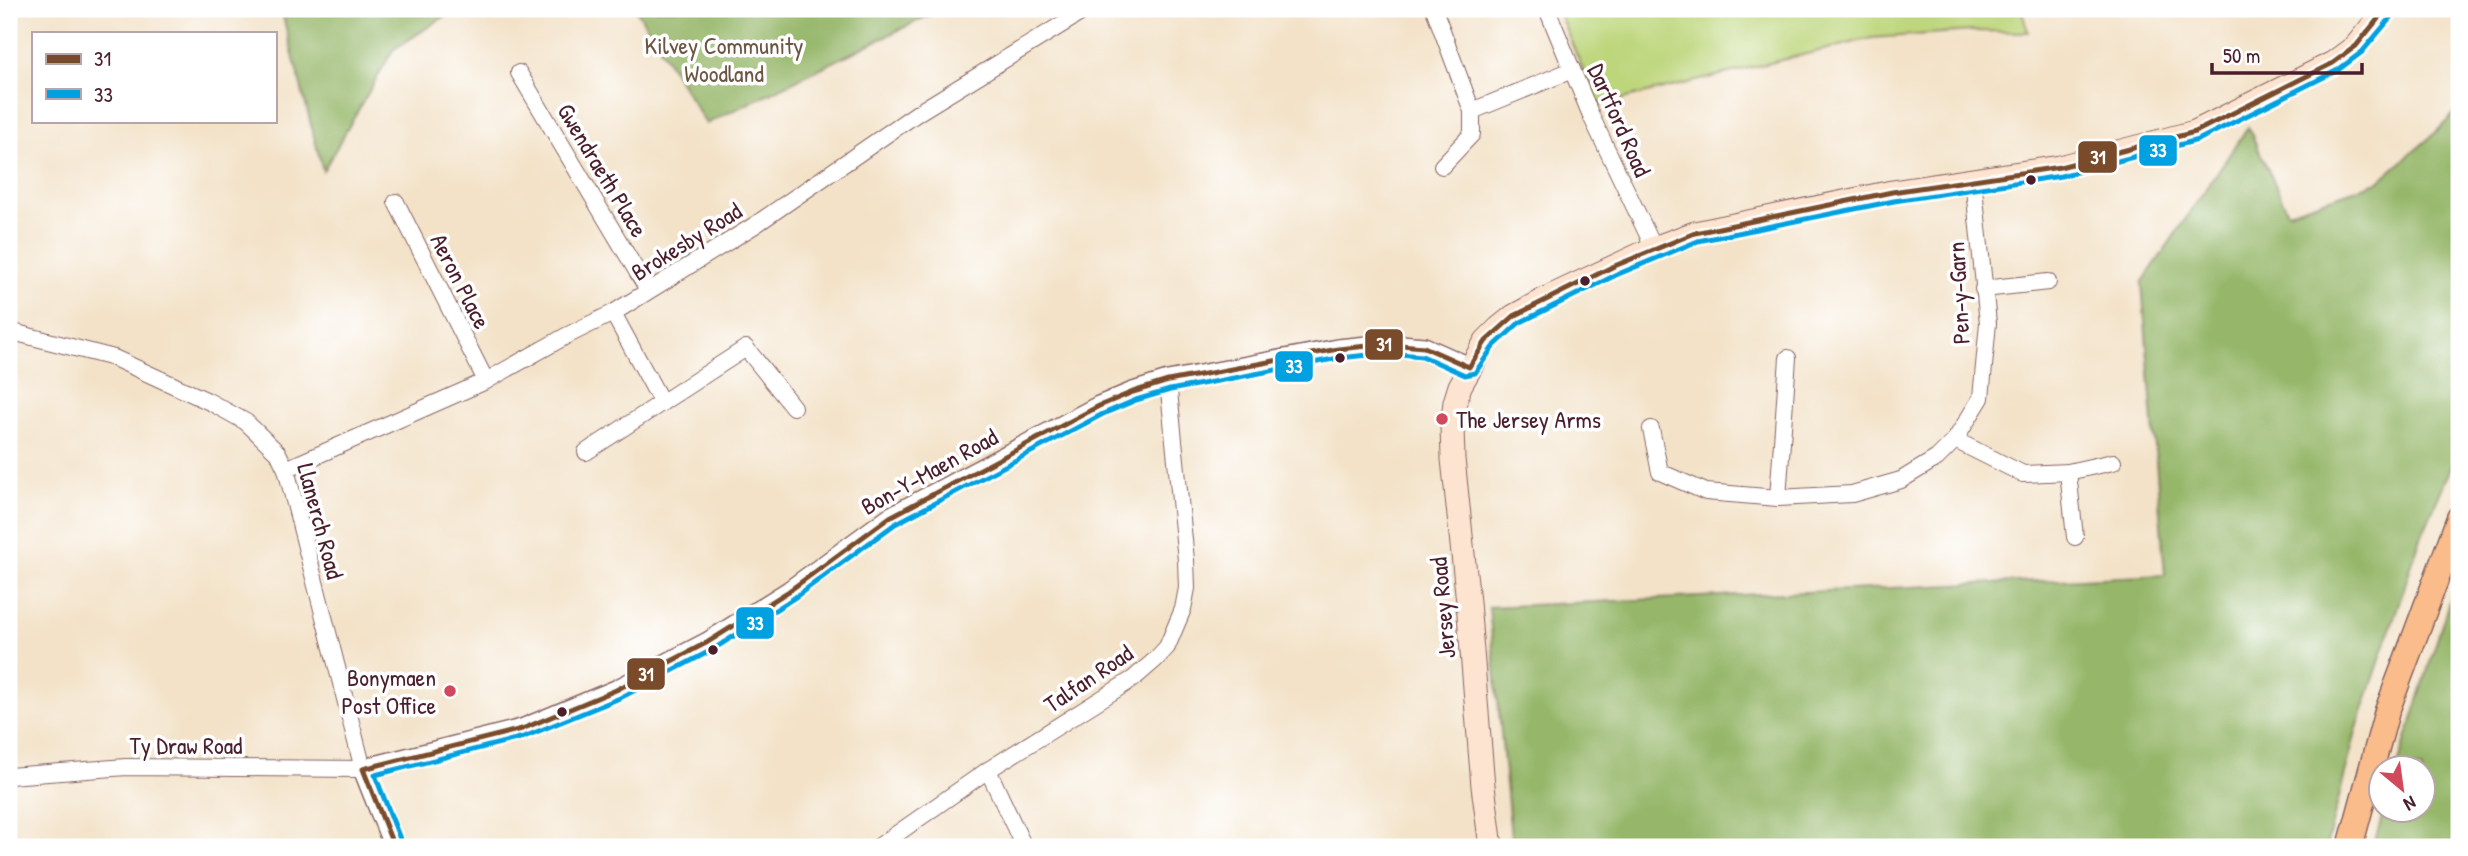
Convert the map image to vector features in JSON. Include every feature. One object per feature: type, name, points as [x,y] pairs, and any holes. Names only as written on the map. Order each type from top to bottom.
[{"type":"main road","name":"Jersey Road","points":[[1491,847],[1483,786],[1452,426],[1455,402],[1469,368],[1486,341],[1514,316],[1545,299],[1654,248],[1695,233],[1892,191],[2060,167],[2195,132],[2333,63],[2356,46],[2386,9]]},
{"type":"main road","points":[[2350,847],[2387,711],[2459,518]]},
{"type":"street","name":"Brokesby Road","points":[[286,469],[486,381],[613,313],[755,225],[919,112],[1087,9]]},
{"type":"street","points":[[1434,9],[1472,111],[1472,134],[1442,166]]},
{"type":"street","name":"Dartford Road","points":[[1547,9],[1592,118],[1654,248]]},
{"type":"street","points":[[1472,111],[1572,70]]},
{"type":"street","name":"Gwendraeth Place","points":[[519,73],[648,290]]},
{"type":"street","name":"Pen-y-Garn","points":[[1651,429],[1660,472],[1706,492],[1778,498],[1852,494],[1901,480],[1937,458],[1955,440],[1981,398],[1988,323],[1973,179]]},
{"type":"street","name":"Aeron Place","points":[[396,202],[486,381]]},
{"type":"street","points":[[1983,289],[2048,282]]},
{"type":"street","points":[[613,313],[662,403]]},
{"type":"street","name":"Llanerch Road","points":[[9,331],[114,358],[210,402],[246,422],[278,453],[286,469],[363,769]]},
{"type":"street","name":"Bon-Y-Maen Road","points":[[363,769],[522,729],[616,690],[708,642],[778,598],[890,517],[1099,406],[1133,392],[1168,381],[1338,349],[1388,344],[1424,347],[1469,368]]},
{"type":"street","points":[[586,452],[746,348],[793,407]]},
{"type":"street","points":[[1778,498],[1788,358]]},
{"type":"street","name":"Talfan Road","points":[[878,847],[988,770],[1133,679],[1167,647],[1183,609],[1186,588],[1186,560],[1168,381]]},
{"type":"street","points":[[1955,440],[2023,474],[2067,472],[2113,462]]},
{"type":"street","points":[[2067,472],[2075,537]]},
{"type":"street","name":"Ty Draw Road","points":[[9,776],[126,767],[363,769]]},
{"type":"street","points":[[363,769],[394,847]]},
{"type":"street","points":[[988,770],[1024,847]]},
{"type":"green space","points":[[281,9],[456,9],[393,50],[323,171]]},
{"type":"green space","name":"Kilvey Community Woodland","points":[[636,9],[942,9],[706,124]]},
{"type":"green space","points":[[1557,9],[2021,9],[2028,32],[1972,31],[1872,38],[1598,105]]},
{"type":"green space","points":[[2459,109],[2459,449],[2421,537],[2357,728],[2326,847],[1822,847],[1821,844],[1799,847],[1512,847],[1489,607],[2165,575],[2142,283],[2248,127],[2288,212],[2378,182]]},
{"type":"green space","points":[[2459,577],[2459,847],[2373,847],[2380,824],[2436,824],[2436,754],[2401,754]]},
{"type":"transit line","name":"31","points":[[394,847],[363,769],[522,729],[616,690],[708,642],[789,591],[890,517],[1099,406],[1168,381],[1338,349],[1388,344],[1424,347],[1469,367],[1486,341],[1514,316],[1612,267],[1695,233],[1892,192],[2060,167],[2195,132],[2333,63],[2356,46],[2386,9]]},
{"type":"transit line","name":"33","points":[[402,844],[375,775],[524,737],[620,698],[712,650],[794,598],[895,524],[1103,414],[1136,400],[1170,390],[1339,358],[1388,353],[1422,356],[1465,375],[1475,373],[1493,347],[1519,323],[1616,275],[1698,241],[1894,201],[2061,176],[2198,140],[2338,70],[2362,52],[2393,15]]},
{"type":"place","name":"The Jersey Arms","points":[[1442,419]]},
{"type":"place","name":"Bonymaen Post Office","points":[[450,691]]}]
